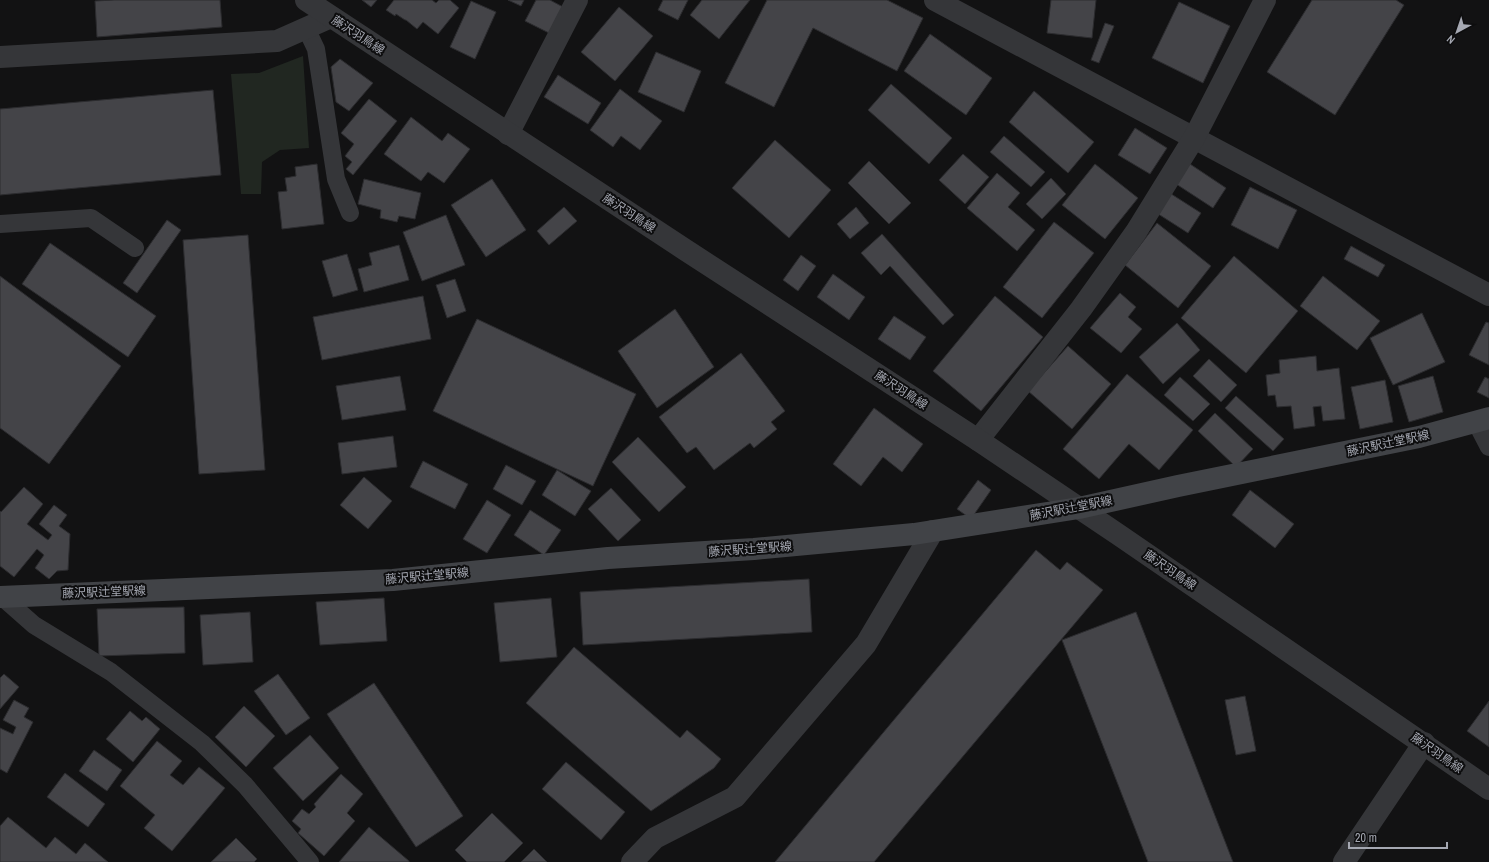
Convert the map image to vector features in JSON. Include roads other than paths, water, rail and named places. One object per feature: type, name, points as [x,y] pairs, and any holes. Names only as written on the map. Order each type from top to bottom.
[{"type":"main road","name":"藤沢駅辻堂駅線","points":[[1,596],[393,580],[608,558],[754,549],[914,534],[1079,508],[1178,486],[1419,437],[1483,420]]},
{"type":"street","points":[[508,134],[577,0]]},
{"type":"street","points":[[936,0],[1489,294]]},
{"type":"street","points":[[978,440],[1081,308],[1131,238],[1194,138],[1265,0]]},
{"type":"street","name":"藤沢羽鳥線","points":[[309,1],[331,18],[978,440],[1424,743],[1489,789]]},
{"type":"street","points":[[0,57],[277,41],[331,18]]},
{"type":"street","points":[[632,862],[655,838],[735,797],[866,644],[933,531]]},
{"type":"street","points":[[1344,862],[1424,743]]},
{"type":"lane","points":[[306,28],[316,49],[336,180],[350,213]]},
{"type":"lane","points":[[0,224],[91,218],[135,248]]},
{"type":"lane","points":[[1483,420],[1489,447]]},
{"type":"lane","points":[[1,596],[34,625],[111,672],[202,743],[245,785],[310,862]]}]
